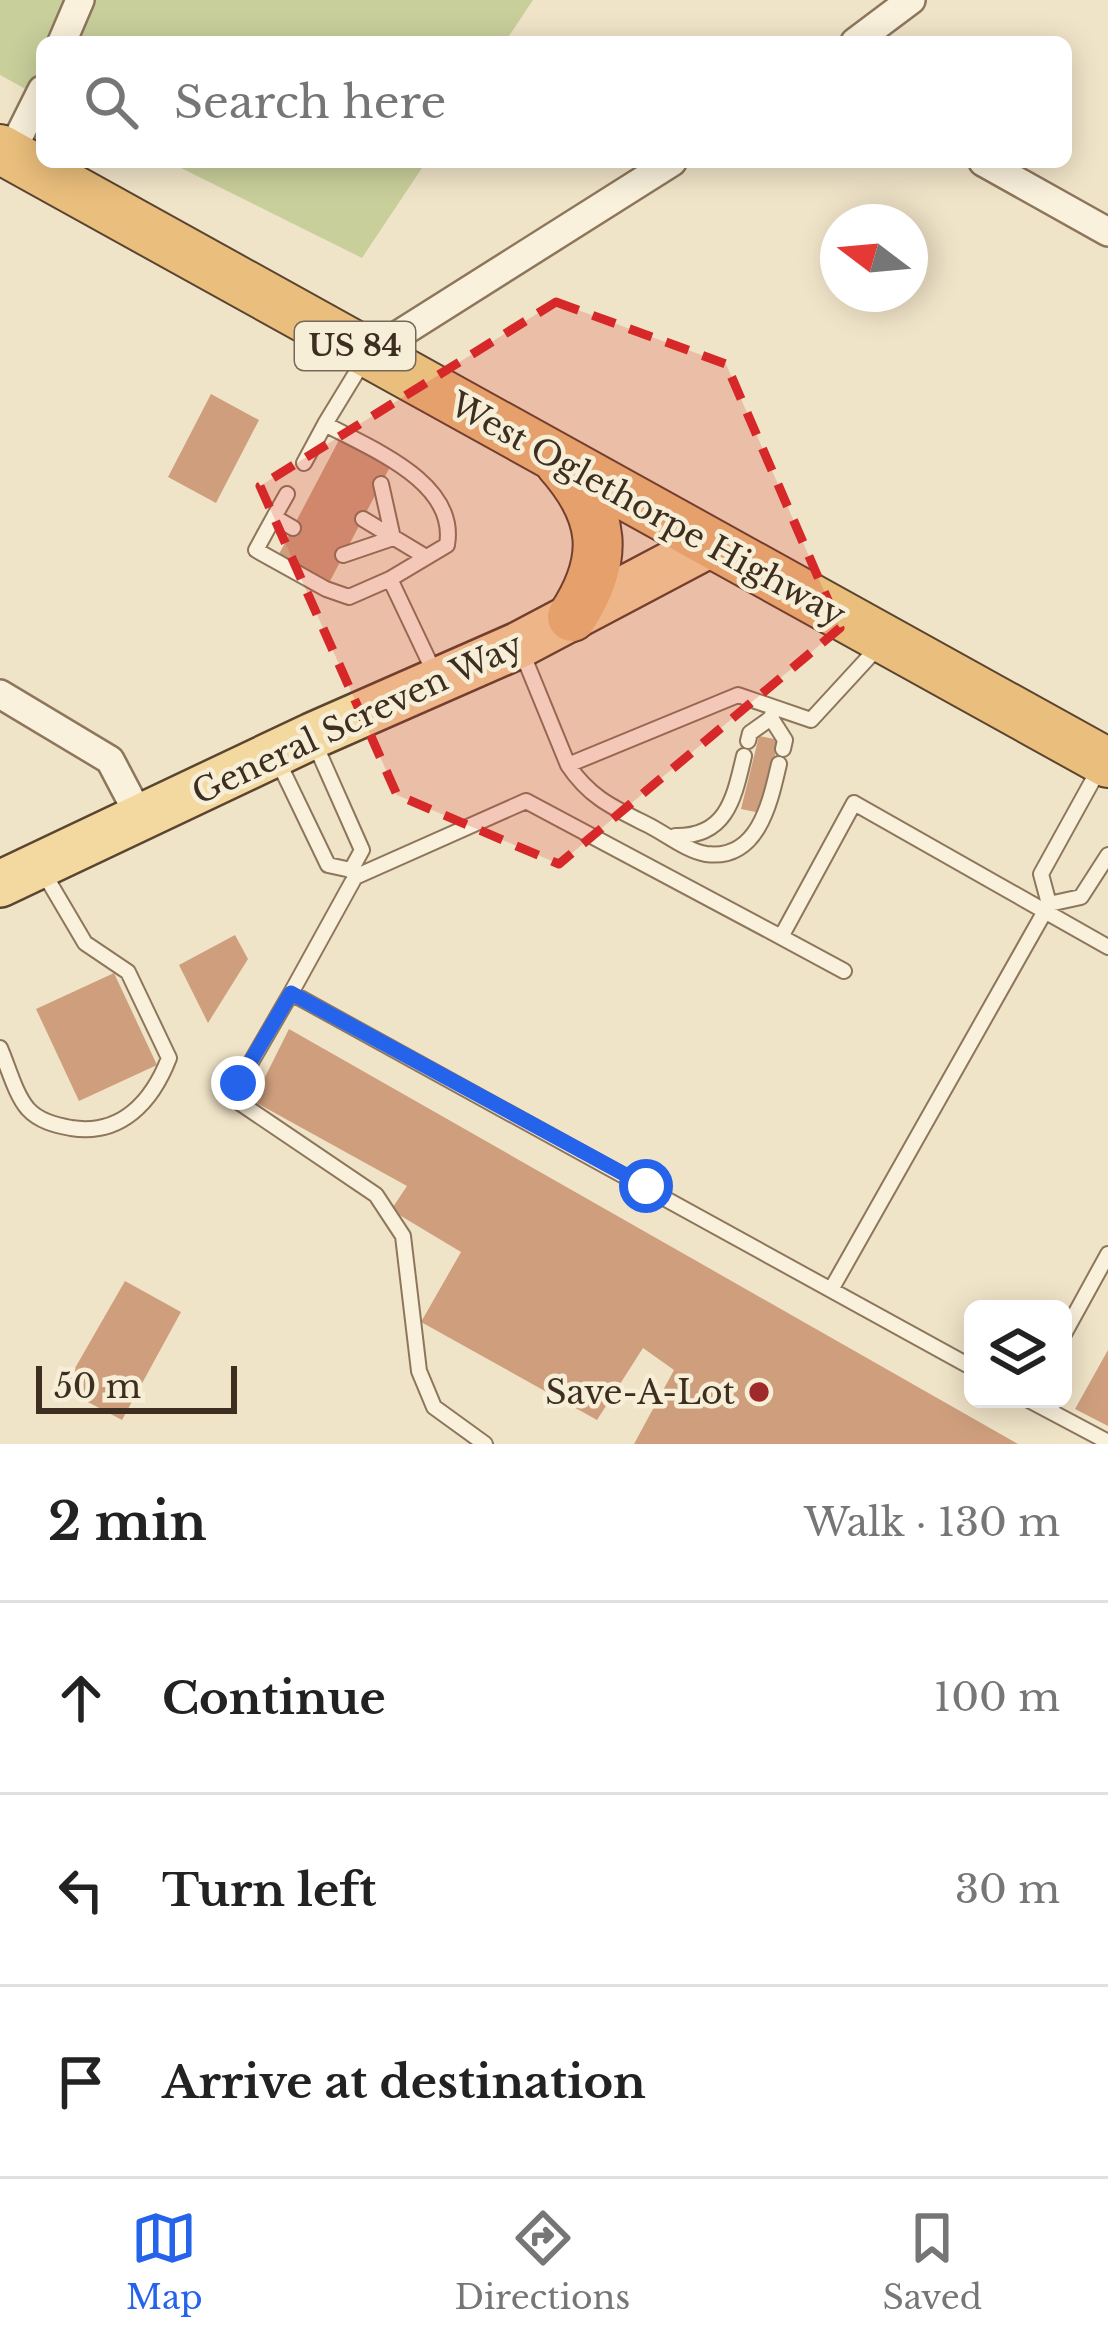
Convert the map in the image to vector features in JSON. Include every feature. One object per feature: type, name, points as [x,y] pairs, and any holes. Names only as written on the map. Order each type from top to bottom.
[{"type":"highway","name":"West Oglethorpe Highway","points":[[5,152],[1106,762]]},
{"type":"highway","points":[[556,459],[577,482],[599,536],[589,591],[572,617]]},
{"type":"main road","name":"General Screven Way","points":[[20,875],[519,645],[710,544]]},
{"type":"street","points":[[65,36],[80,0]]},
{"type":"street","points":[[863,36],[911,0]]},
{"type":"street","points":[[5,152],[36,101]]},
{"type":"street","points":[[368,354],[662,168]]},
{"type":"street","points":[[994,168],[1108,232]]},
{"type":"street","points":[[0,694],[110,760],[141,819]]},
{"type":"lane","points":[[304,463],[368,354]]},
{"type":"lane","points":[[287,494],[256,550],[349,597],[447,544],[450,524],[446,512],[425,487],[395,461],[325,424]]},
{"type":"lane","points":[[314,446],[331,455]]},
{"type":"lane","points":[[381,484],[393,538]]},
{"type":"lane","points":[[274,517],[293,528]]},
{"type":"lane","points":[[363,519],[426,557]]},
{"type":"lane","points":[[343,555],[393,538]]},
{"type":"lane","points":[[389,579],[438,680]]},
{"type":"lane","points":[[568,765],[738,695],[773,713],[811,721],[885,639]]},
{"type":"lane","points":[[519,645],[568,765],[583,788],[704,854],[731,854],[752,837],[769,811],[785,740],[773,713]]},
{"type":"lane","points":[[670,836],[712,829],[727,814],[750,733],[773,713]]},
{"type":"lane","points":[[293,746],[362,850],[291,993],[238,1083],[240,1103],[376,1195],[403,1236],[418,1371],[434,1407],[485,1444]]},
{"type":"lane","points":[[293,746],[328,865],[353,874],[526,801],[844,971]]},
{"type":"lane","points":[[832,1288],[1047,908],[1041,874],[1106,762]]},
{"type":"lane","points":[[781,937],[854,803],[1047,908],[1108,947]]},
{"type":"lane","points":[[1047,908],[1081,897],[1108,855]]},
{"type":"lane","points":[[0,1048],[28,1109],[50,1124],[91,1131],[114,1125],[142,1106],[170,1058],[128,972],[86,943],[20,875]]},
{"type":"lane","points":[[291,993],[964,1363]]},
{"type":"lane","points":[[1072,1320],[1108,1254]]},
{"type":"lane","points":[[1045,1408],[1108,1442]]},
{"type":"highlighted area","points":[[556,302],[726,364],[840,628],[559,864],[397,795],[260,486]]},
{"type":"green space","points":[[0,0],[533,0],[509,36],[36,36],[36,95],[0,75]]},
{"type":"green space","points":[[181,168],[422,168],[362,258]]},
{"type":"building","points":[[211,394],[259,420],[216,503],[168,477]]},
{"type":"building","points":[[339,440],[390,467],[330,581],[279,554]]},
{"type":"building","points":[[759,736],[779,740],[760,813],[741,809]]},
{"type":"building","points":[[235,935],[248,959],[208,1023],[179,965]]},
{"type":"building","points":[[114,973],[157,1065],[79,1101],[36,1009]]},
{"type":"building","points":[[289,1029],[1018,1444],[634,1444],[674,1370],[643,1348],[597,1420],[421,1322],[461,1252],[391,1210],[407,1186],[253,1101]]},
{"type":"building","points":[[125,1281],[181,1312],[122,1420],[63,1389]]},
{"type":"building","points":[[1108,1350],[1108,1426],[1075,1409]]},
{"type":"place","name":"Save-A-Lot","points":[[759,1392]]},
{"type":"route","points":[[238,1083],[291,993],[646,1186]]}]
